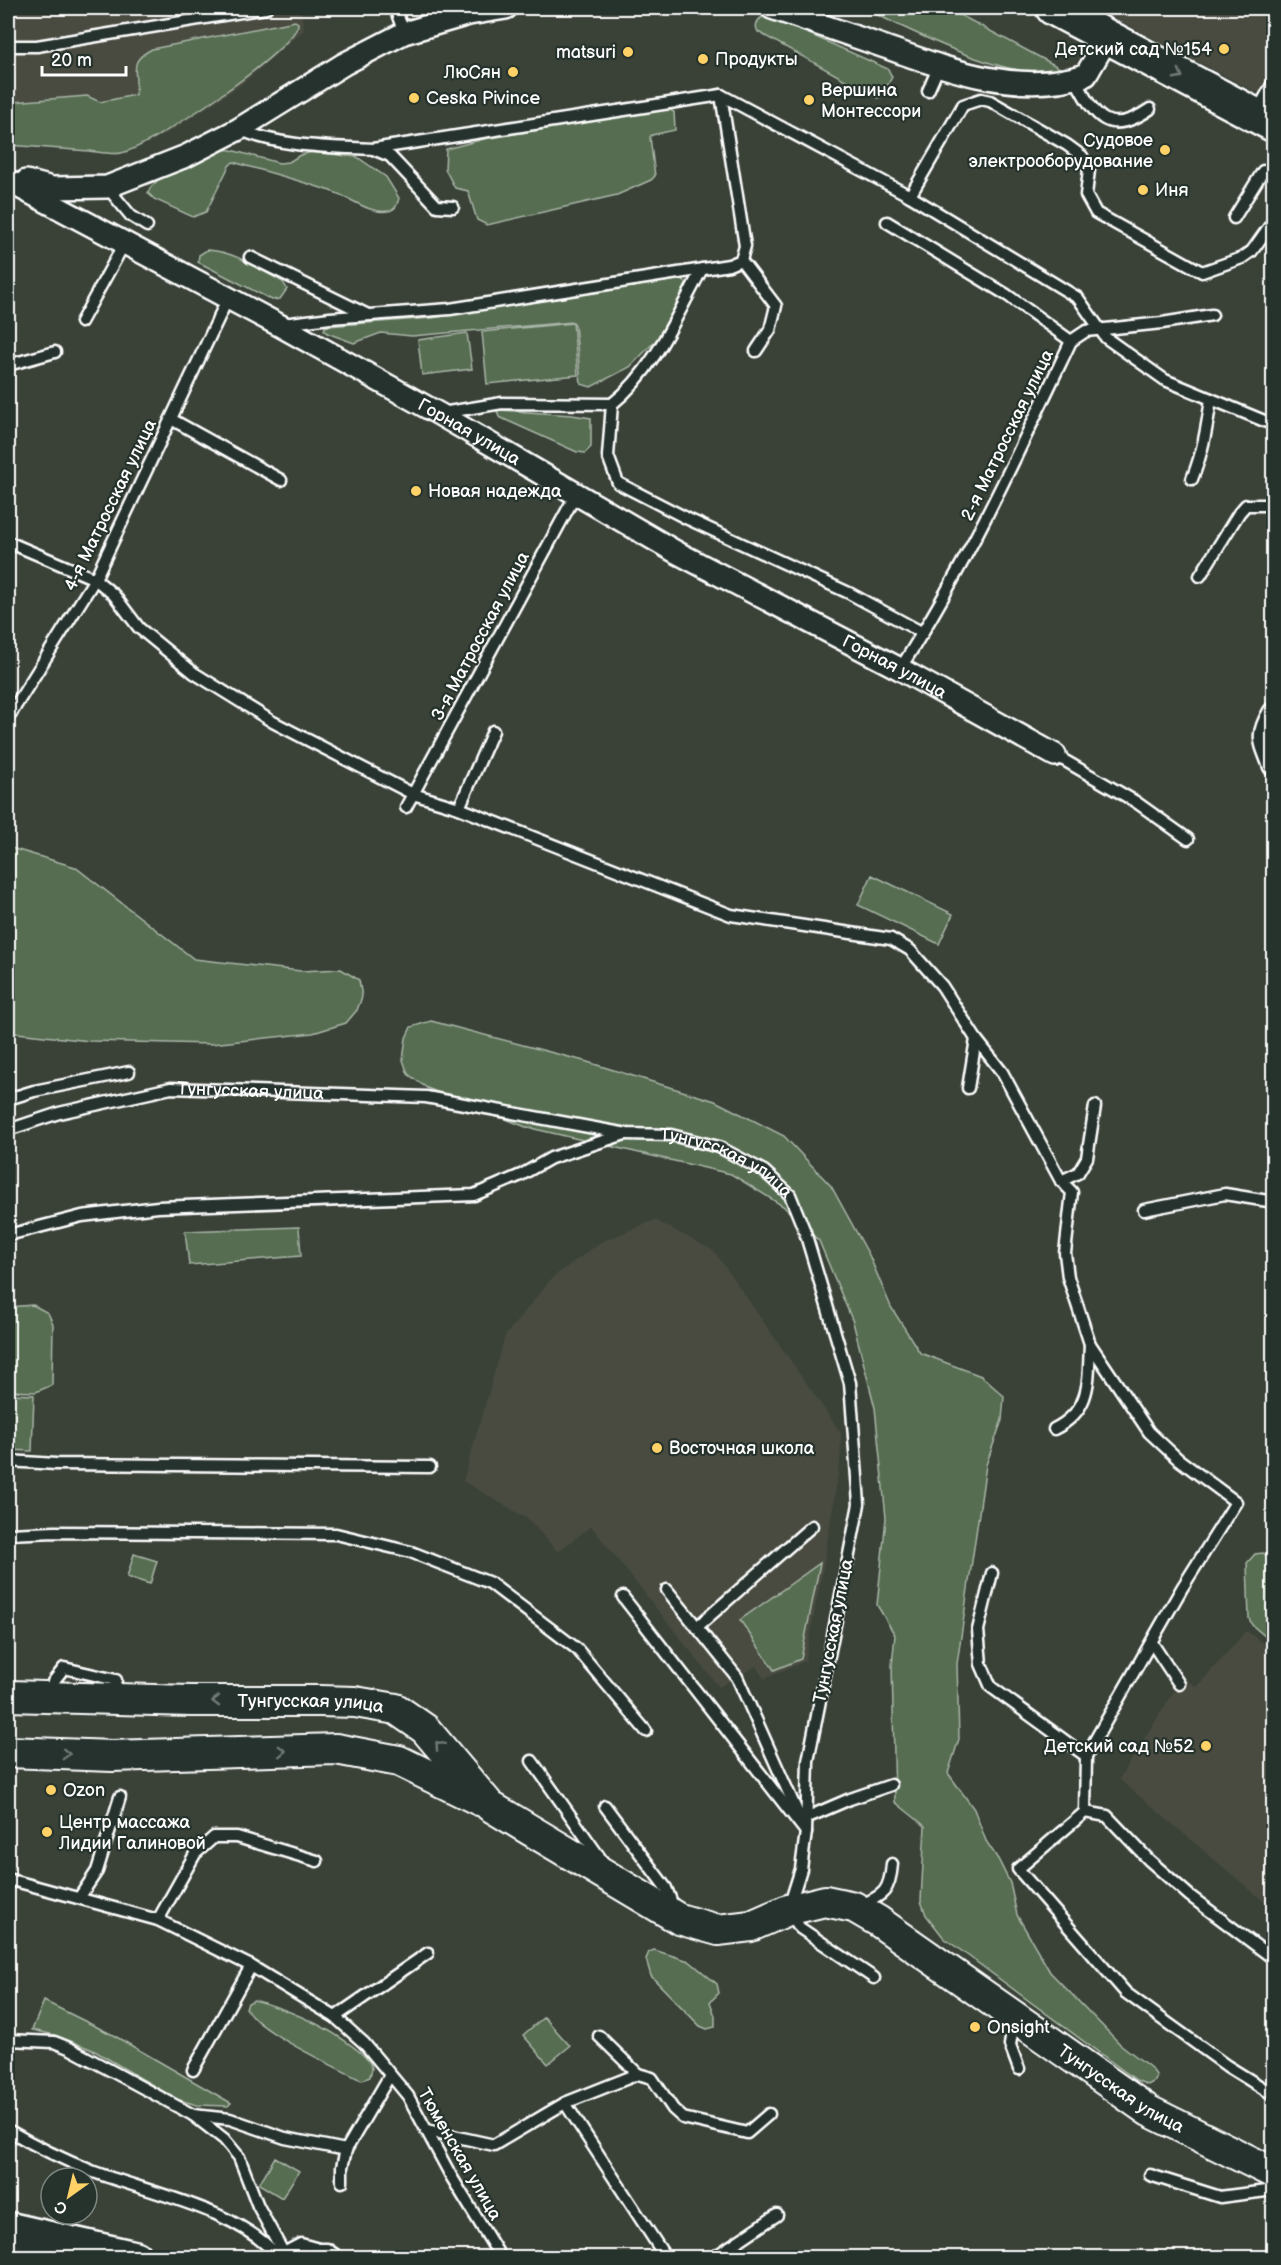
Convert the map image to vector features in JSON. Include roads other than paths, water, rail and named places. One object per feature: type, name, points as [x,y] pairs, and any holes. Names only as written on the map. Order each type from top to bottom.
[{"type":"main road","points":[[1053,8],[1264,120]]},
{"type":"main road","name":"Тунгусская улица","points":[[8,1696],[191,1701],[355,1702],[396,1709],[425,1730],[490,1806],[679,1919],[717,1930],[751,1926],[788,1910],[825,1901],[854,1906],[1149,2110],[1274,2173]]},
{"type":"main road","points":[[8,1752],[112,1756],[336,1749],[399,1761],[490,1806]]},
{"type":"main road","points":[[8,2229],[135,2258]]},
{"type":"street","points":[[8,179],[52,188],[107,187],[186,156],[239,129],[344,64],[404,33],[469,14],[506,8]]},
{"type":"street","points":[[772,8],[986,80],[1036,84],[1075,79],[1086,75],[1108,37]]},
{"type":"street","name":"Горная улица","points":[[8,179],[439,414],[676,552],[900,669],[1055,755]]},
{"type":"street","points":[[1274,713],[1264,730],[1264,739],[1274,765]]},
{"type":"lane","points":[[8,45],[37,46],[266,8]]},
{"type":"lane","points":[[395,8],[404,33]]},
{"type":"lane","points":[[928,91],[939,66]]},
{"type":"lane","points":[[1075,79],[1087,100],[1102,118],[1118,123],[1126,122],[1134,120],[1150,109]]},
{"type":"lane","points":[[1264,120],[1274,81]]},
{"type":"lane","points":[[239,129],[270,139],[334,147],[373,148],[721,95],[910,196],[1078,298],[1106,339],[1165,380],[1274,424]]},
{"type":"lane","points":[[721,95],[745,246],[741,260]]},
{"type":"lane","points":[[910,196],[963,105],[981,99],[990,101],[1068,145],[1082,156],[1089,170],[1086,195],[1096,213],[1202,272],[1242,258],[1252,251],[1274,220]]},
{"type":"lane","points":[[373,148],[390,156],[437,206],[453,207]]},
{"type":"lane","points":[[1234,218],[1263,171],[1274,177]]},
{"type":"lane","points":[[107,187],[131,216],[147,226]]},
{"type":"lane","points":[[887,222],[1007,295],[1071,341]]},
{"type":"lane","points":[[81,322],[124,244]]},
{"type":"lane","points":[[250,257],[371,316]]},
{"type":"lane","points":[[279,325],[330,318],[450,309],[729,265],[741,260]]},
{"type":"lane","points":[[741,260],[776,306],[770,330],[756,351]]},
{"type":"lane","points":[[439,414],[501,404],[612,404],[628,392],[662,342],[702,269]]},
{"type":"lane","name":"4-я Матросская улица","points":[[8,718],[95,579],[228,298]]},
{"type":"lane","name":"2-я Матросская улица","points":[[900,669],[923,633],[991,510],[1071,341],[1086,331],[1212,315]]},
{"type":"lane","points":[[8,366],[55,352]]},
{"type":"lane","points":[[1192,479],[1200,460],[1208,427],[1211,399]]},
{"type":"lane","points":[[612,404],[608,456],[618,483],[688,519],[849,593],[923,633]]},
{"type":"lane","points":[[171,419],[281,480]]},
{"type":"lane","name":"3-я Матросская улица","points":[[406,807],[576,494]]},
{"type":"lane","points":[[1200,576],[1246,505],[1259,503],[1274,505]]},
{"type":"lane","points":[[8,542],[95,579],[114,595],[139,628],[194,673],[273,722],[413,794],[459,808],[731,915],[891,939],[910,950],[942,986],[976,1039],[1002,1072],[1061,1181],[1072,1192],[1065,1253],[1068,1277],[1090,1344],[1124,1398],[1149,1432],[1178,1459],[1236,1502],[1182,1588],[1086,1756],[1084,1812],[1018,1869],[1126,1994],[1227,2066],[1274,2095]]},
{"type":"lane","points":[[459,808],[493,731]]},
{"type":"lane","points":[[1055,755],[1136,802],[1188,839]]},
{"type":"lane","points":[[968,1088],[976,1039]]},
{"type":"lane","points":[[8,1099],[34,1091],[129,1072]]},
{"type":"lane","name":"Тунгусская улица","points":[[8,1130],[59,1113],[171,1088],[426,1097],[627,1134],[671,1136],[719,1147],[764,1171],[790,1195],[805,1232],[850,1383],[859,1504],[808,1761],[806,1832],[801,1869],[788,1910]]},
{"type":"lane","points":[[1061,1181],[1078,1173],[1087,1158],[1095,1106]]},
{"type":"lane","points":[[8,1235],[82,1216],[158,1207],[474,1195],[521,1175],[551,1158],[627,1134]]},
{"type":"lane","points":[[1144,1210],[1225,1194],[1274,1202]]},
{"type":"lane","points":[[1054,1429],[1068,1422],[1088,1394],[1090,1344]]},
{"type":"lane","points":[[8,1461],[56,1464],[430,1467]]},
{"type":"lane","points":[[697,1627],[812,1526]]},
{"type":"lane","points":[[8,1534],[55,1532],[336,1533],[411,1552],[490,1583],[577,1649],[646,1731]]},
{"type":"lane","points":[[993,1573],[978,1630],[981,1664],[991,1687],[1086,1756]]},
{"type":"lane","points":[[667,1590],[737,1677],[806,1832]]},
{"type":"lane","points":[[623,1597],[806,1832]]},
{"type":"lane","points":[[1152,1644],[1179,1684]]},
{"type":"lane","points":[[50,1698],[53,1682],[64,1668],[116,1680]]},
{"type":"lane","points":[[532,1761],[616,1880]]},
{"type":"lane","points":[[808,1817],[891,1785]]},
{"type":"lane","points":[[79,1898],[97,1871],[120,1797]]},
{"type":"lane","points":[[605,1806],[666,1888],[679,1919]]},
{"type":"lane","points":[[1084,1812],[1107,1816],[1149,1860],[1190,1896],[1274,1959]]},
{"type":"lane","points":[[158,1920],[195,1854],[214,1837],[237,1837],[317,1861]]},
{"type":"lane","points":[[854,1906],[879,1898],[891,1883],[892,1864]]},
{"type":"lane","name":"Тюменская улица","points":[[8,1879],[158,1920],[251,1966],[334,2017],[364,2043],[408,2096],[451,2176],[501,2258]]},
{"type":"lane","points":[[788,1910],[800,1928],[874,1978]]},
{"type":"lane","points":[[334,2017],[428,1953]]},
{"type":"lane","points":[[193,2070],[251,1966]]},
{"type":"lane","points":[[1014,2017],[1010,2044],[1019,2069]]},
{"type":"lane","points":[[599,2036],[638,2074],[652,2078],[673,2109],[683,2118],[747,2133],[769,2114]]},
{"type":"lane","points":[[8,2040],[54,2042],[69,2048],[193,2115],[224,2139],[239,2157],[280,2255]]},
{"type":"lane","points":[[426,2130],[494,2145],[565,2103],[638,2074]]},
{"type":"lane","points":[[342,2182],[343,2158],[346,2150],[390,2075]]},
{"type":"lane","points":[[565,2103],[666,2258]]},
{"type":"lane","points":[[193,2115],[230,2120],[285,2138],[346,2150]]},
{"type":"lane","points":[[8,2130],[46,2152],[94,2172],[176,2199],[245,2228],[280,2255]]},
{"type":"lane","points":[[1150,2175],[1220,2197],[1274,2190]]},
{"type":"lane","points":[[713,2258],[777,2215]]},
{"type":"lane","points":[[280,2255],[301,2244],[327,2249],[340,2258]]},
{"type":"place","name":"Детский сад №154","points":[[1224,49]]},
{"type":"place","name":"matsuri","points":[[628,52]]},
{"type":"place","name":"Продукты","points":[[703,59]]},
{"type":"place","name":"ЛюСян","points":[[513,72]]},
{"type":"place","name":"Ceska Pivince","points":[[414,98]]},
{"type":"place","name":"Вершина Монтессори","points":[[809,100]]},
{"type":"place","name":"Судовое электрооборудование","points":[[1165,150]]},
{"type":"place","name":"Иня","points":[[1143,190]]},
{"type":"place","name":"Новая надежда","points":[[416,491]]},
{"type":"place","name":"Восточная школа","points":[[657,1448]]},
{"type":"place","name":"Детский сад №52","points":[[1206,1746]]},
{"type":"place","name":"Ozon","points":[[51,1790]]},
{"type":"place","name":"Центр массажа Лидии Галиновой","points":[[47,1832]]},
{"type":"place","name":"Onsight","points":[[975,2027]]}]
